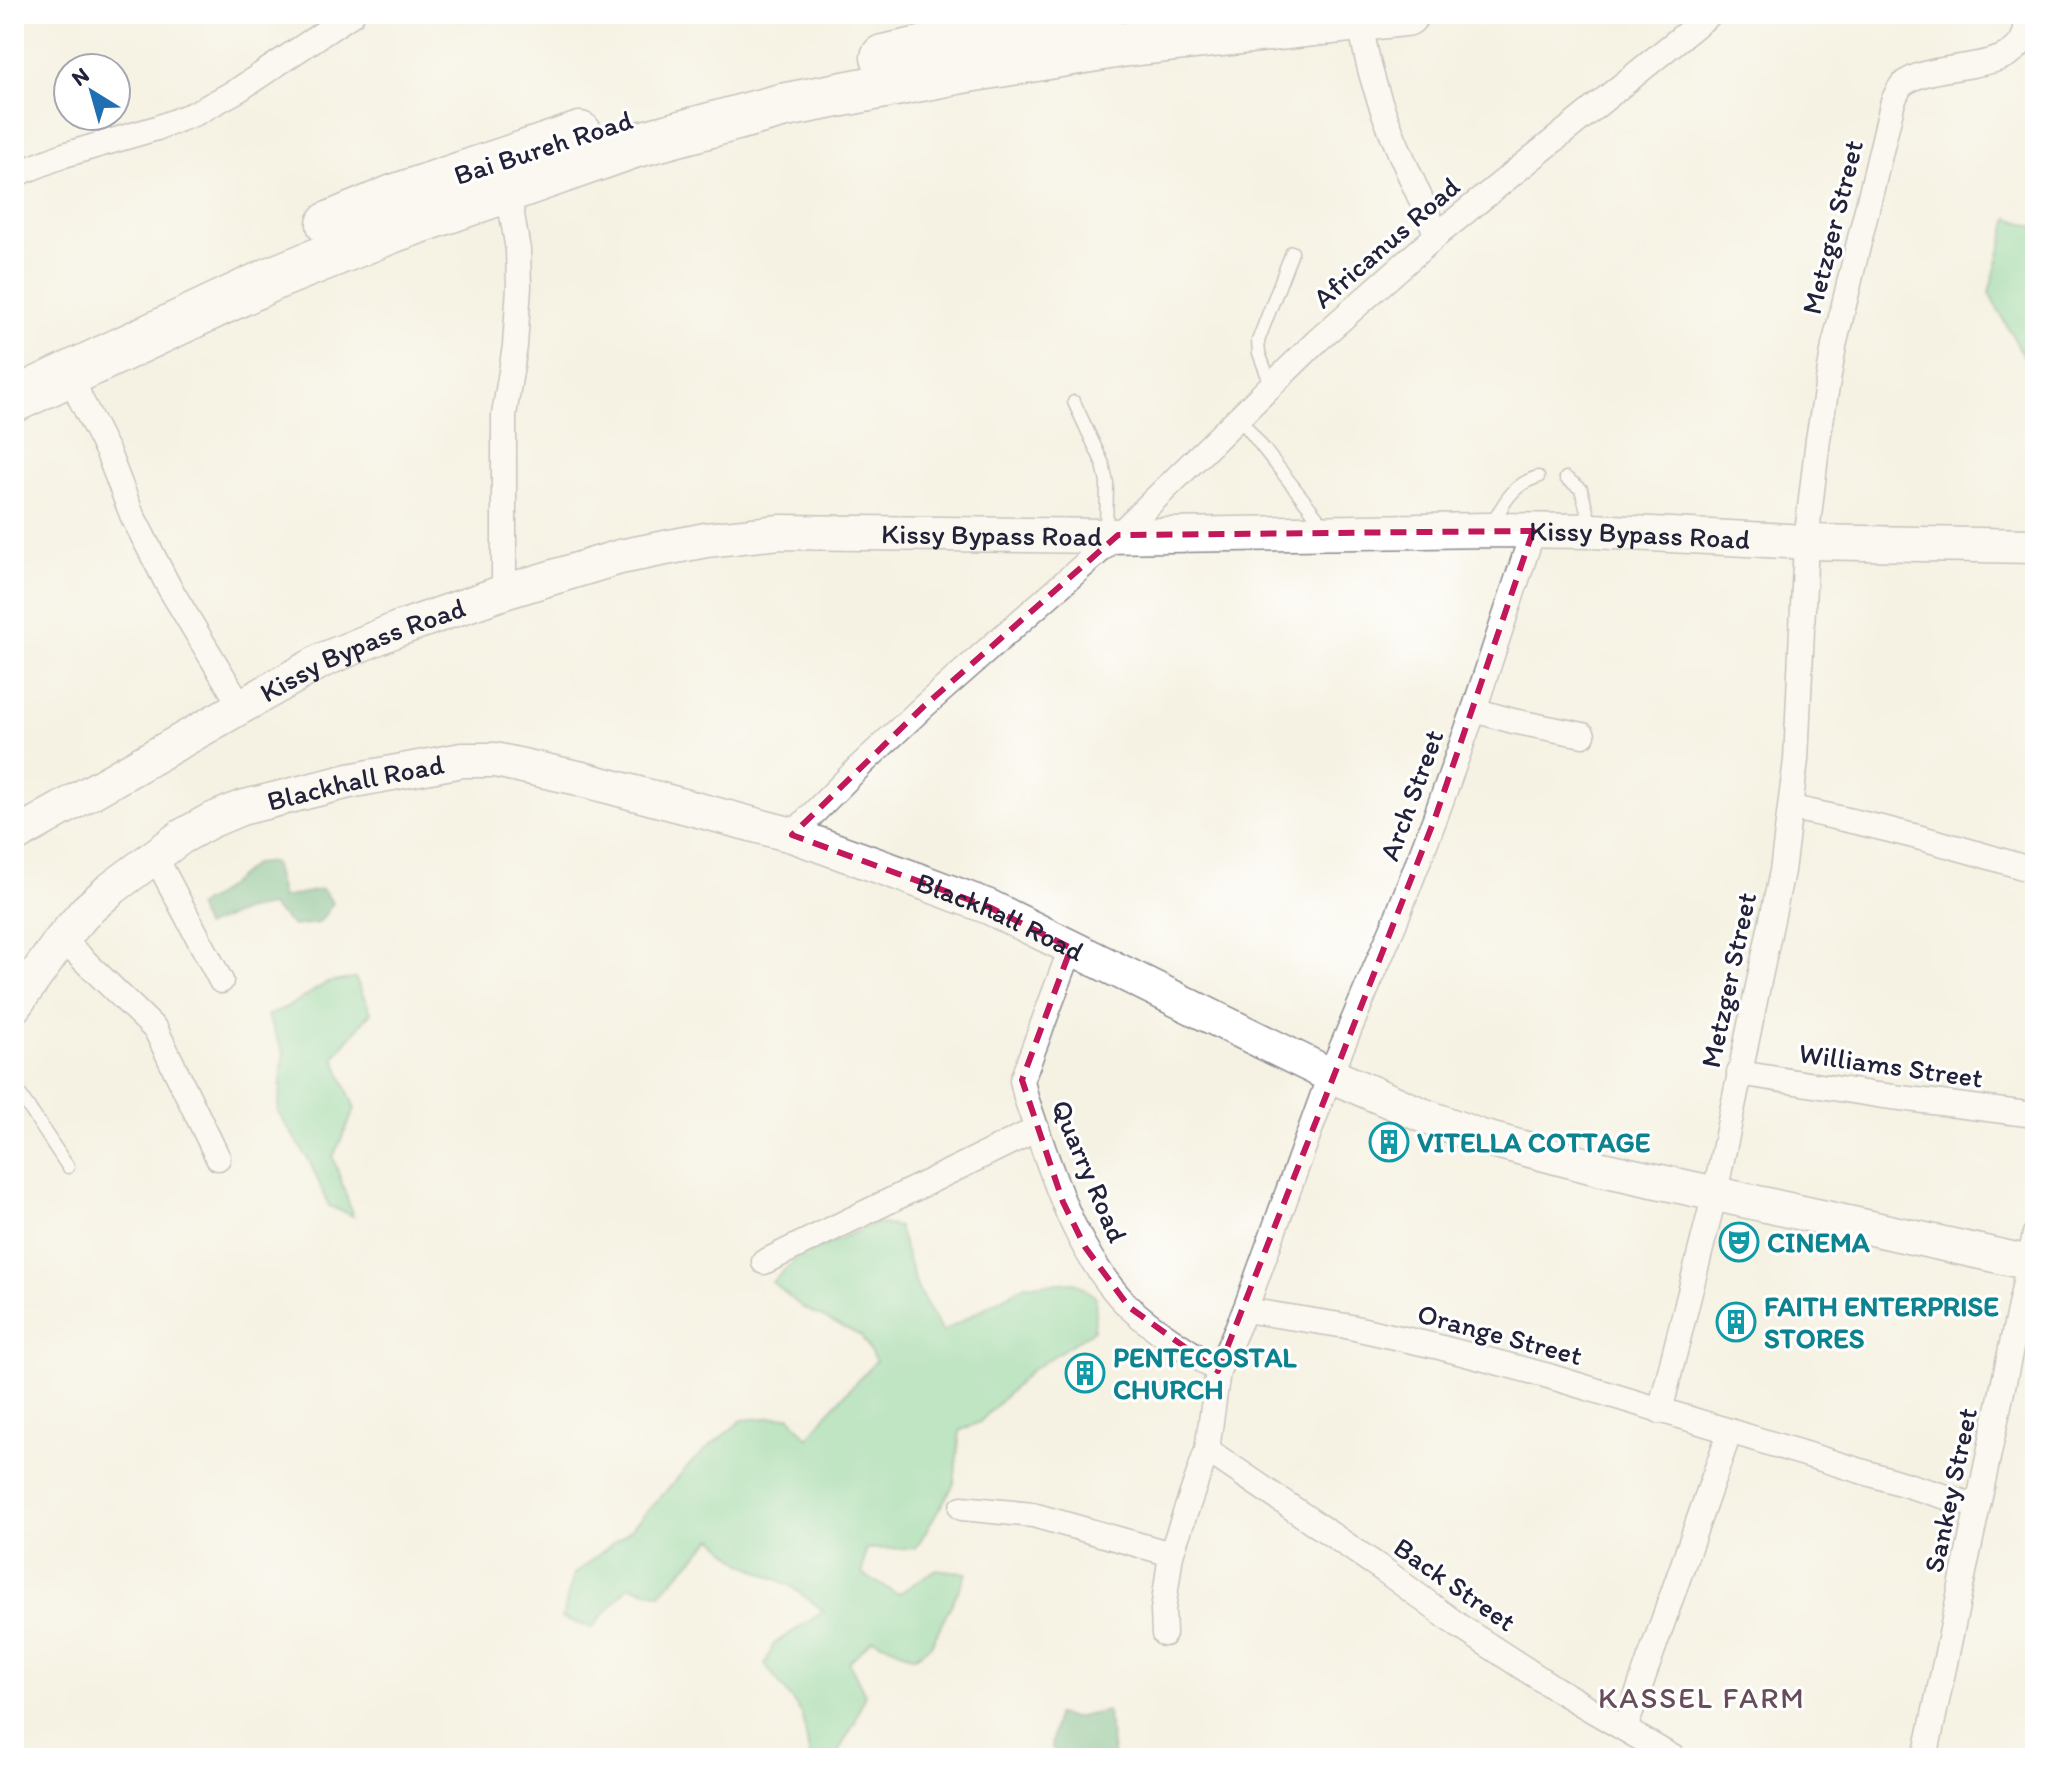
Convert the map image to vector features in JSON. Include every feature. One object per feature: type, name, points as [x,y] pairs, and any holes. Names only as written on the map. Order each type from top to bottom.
[{"type":"highway","points":[[14,400],[274,278],[394,230],[633,146],[781,106],[968,70],[1114,24],[1406,14]]},
{"type":"highway","name":"Bai Bureh Road","points":[[14,370],[273,247],[396,196],[637,116],[976,37],[1114,24]]},
{"type":"street","points":[[14,175],[64,155],[157,128],[196,113],[238,90],[352,14]]},
{"type":"street","name":"Africanus Road","points":[[792,835],[923,707],[1437,235],[1710,14]]},
{"type":"street","name":"Metzger Street","points":[[1660,1411],[1715,1193],[1769,941],[1792,808],[1806,548],[1818,439],[1834,346],[1893,101],[1901,86],[1920,75],[2003,58],[2018,48],[2025,33],[2026,14]]},
{"type":"street","points":[[1361,17],[1372,76],[1397,144],[1437,235]]},
{"type":"street","points":[[504,592],[504,415],[515,346],[519,287],[518,250],[511,209],[512,188]]},
{"type":"street","points":[[72,372],[80,398],[108,453],[132,515],[169,587],[242,708]]},
{"type":"street","name":"Kissy Bypass Road","points":[[14,836],[323,660],[398,629],[504,592],[620,557],[706,540],[780,532],[1112,535],[1488,530],[1593,531],[1806,548],[2035,546]]},
{"type":"street","name":"Arch Street","points":[[1330,1075],[1400,909],[1474,710],[1533,531]]},
{"type":"street","points":[[1474,710],[1583,735]]},
{"type":"street","name":"Blackhall Road","points":[[14,1006],[62,939],[111,889],[191,831],[241,808],[349,781],[462,760],[495,760],[792,835],[989,907],[1330,1075],[1422,1115],[1531,1152],[1715,1193],[2033,1253]]},
{"type":"street","points":[[1792,808],[1904,831],[2035,871]]},
{"type":"street","points":[[155,856],[221,981]]},
{"type":"street","points":[[62,939],[156,1030],[175,1075],[218,1158]]},
{"type":"street","name":"Quarry Road","points":[[1071,948],[1022,1080],[1037,1129],[1063,1202],[1085,1247],[1110,1283],[1129,1307],[1218,1371]]},
{"type":"street","name":"Williams Street","points":[[1739,1073],[2035,1115]]},
{"type":"street","points":[[1164,1634],[1164,1599],[1171,1554],[1207,1450],[1218,1371],[1245,1310],[1330,1075]]},
{"type":"street","points":[[764,1262],[1037,1129]]},
{"type":"street","name":"Sankey Street","points":[[1925,1758],[1976,1506],[2033,1253]]},
{"type":"street","name":"Orange Street","points":[[1245,1310],[1346,1326],[1435,1346],[1976,1506]]},
{"type":"street","points":[[1625,1729],[1730,1431]]},
{"type":"street","name":"Back Street","points":[[1207,1450],[1385,1571],[1459,1626],[1556,1689],[1674,1758]]},
{"type":"street","points":[[962,1508],[1033,1515],[1171,1554]]},
{"type":"lane","points":[[1271,385],[1259,353],[1258,341],[1292,252]]},
{"type":"lane","points":[[1074,402],[1103,464],[1112,535]]},
{"type":"lane","points":[[1238,416],[1330,533]]},
{"type":"lane","points":[[1488,530],[1509,495],[1525,480],[1538,477]]},
{"type":"lane","points":[[1566,478],[1581,489],[1593,531]]},
{"type":"lane","points":[[14,1085],[68,1167]]},
{"type":"highlighted area","points":[[1533,531],[1435,818],[1218,1371],[1129,1307],[1085,1247],[1063,1202],[1022,1080],[1071,948],[989,907],[792,835],[923,707],[1118,535]]},
{"type":"green space","points":[[2009,218],[2035,227],[2035,377],[1989,293]]},
{"type":"green space","points":[[273,862],[282,898],[322,889],[333,903],[319,923],[293,926],[270,906],[244,911],[204,927],[197,906],[218,894],[254,864]]},
{"type":"green space","points":[[355,978],[371,1012],[334,1057],[355,1109],[333,1157],[353,1216],[329,1206],[310,1162],[278,1112],[284,1053],[267,1016],[326,983]]},
{"type":"green space","points":[[875,1223],[898,1227],[917,1287],[942,1332],[1025,1285],[1075,1282],[1096,1297],[1094,1330],[1030,1371],[980,1422],[960,1431],[954,1484],[916,1548],[866,1549],[862,1574],[898,1594],[936,1569],[967,1573],[931,1645],[914,1657],[873,1639],[849,1662],[865,1694],[855,1722],[835,1758],[810,1758],[802,1714],[765,1664],[774,1644],[824,1611],[789,1585],[742,1563],[713,1538],[660,1594],[629,1586],[592,1628],[562,1618],[574,1574],[630,1530],[694,1460],[742,1420],[790,1416],[808,1438],[876,1361],[861,1336],[803,1308],[772,1282],[797,1258]]},
{"type":"green space","points":[[1107,1711],[1114,1758],[1062,1758],[1051,1747],[1056,1715],[1073,1718]]},
{"type":"place","name":"VITELLA COTTAGE","points":[[1389,1142]]},
{"type":"place","name":"CINEMA","points":[[1739,1242]]},
{"type":"place","name":"FAITH ENTERPRISE STORES","points":[[1736,1322]]},
{"type":"place","name":"PENTECOSTAL CHURCH","points":[[1085,1373]]},
{"type":"district","name":"KASSEL FARM","points":[[1702,1698]]}]
